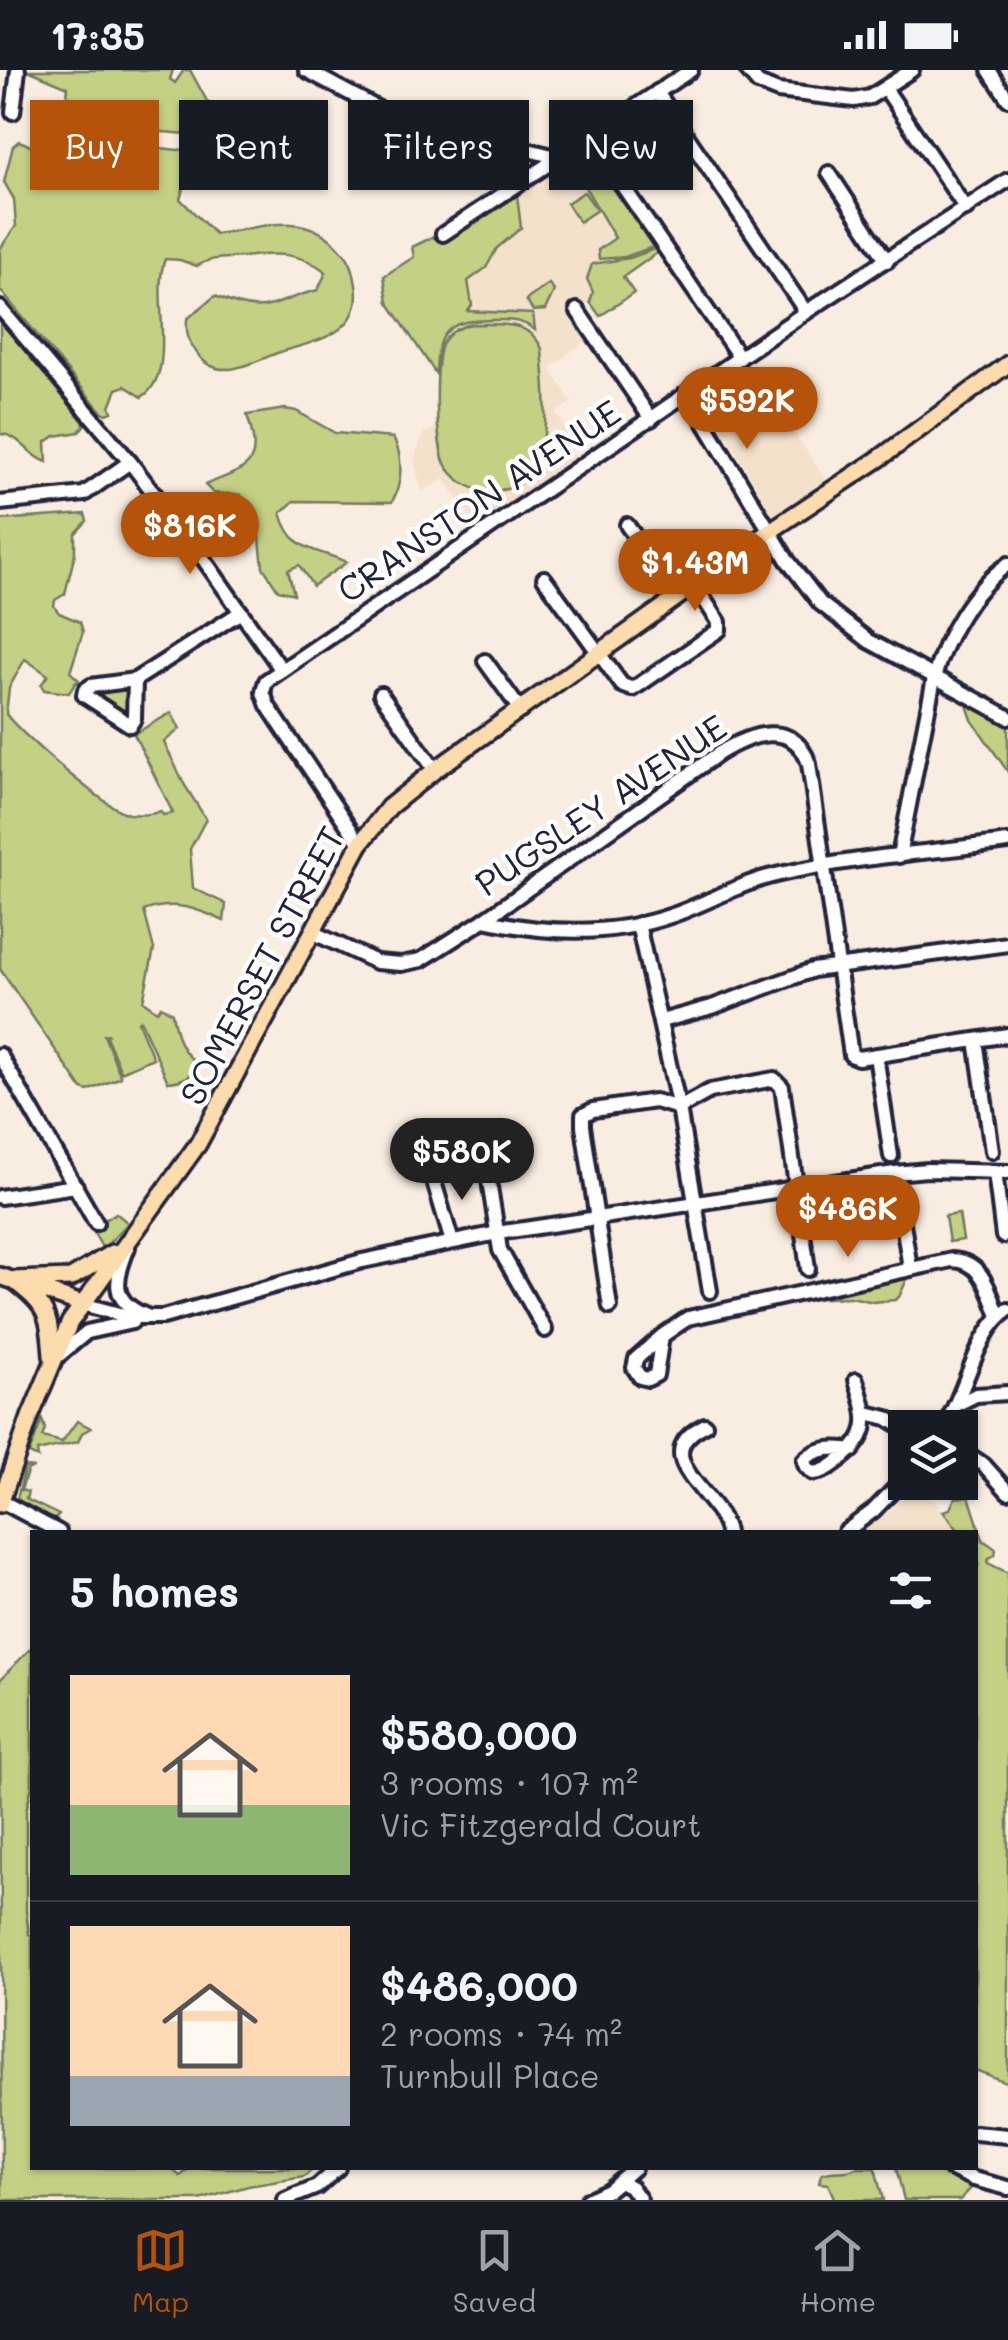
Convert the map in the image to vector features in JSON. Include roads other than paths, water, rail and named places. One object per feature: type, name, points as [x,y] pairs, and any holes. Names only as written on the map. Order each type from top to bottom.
[{"type":"main road","name":"SOMERSET STREET","points":[[1,1502],[70,1322],[198,1144],[360,844],[389,807],[435,770],[1008,364]]},
{"type":"main road","points":[[6,1278],[71,1278],[128,1240]]},
{"type":"main road","points":[[6,1278],[82,1304]]},
{"type":"main road","points":[[6,1278],[38,1299],[48,1314],[52,1362]]},
{"type":"street","points":[[13,112],[18,70]]},
{"type":"street","points":[[306,70],[390,115],[549,155]]},
{"type":"street","points":[[645,100],[690,70]]},
{"type":"street","points":[[747,70],[758,82],[778,91],[854,100],[870,97],[912,70]]},
{"type":"street","points":[[989,70],[1008,98]]},
{"type":"street","points":[[885,88],[966,209]]},
{"type":"street","points":[[657,92],[806,312]]},
{"type":"street","points":[[443,234],[549,165]]},
{"type":"street","points":[[829,173],[887,260]]},
{"type":"street","name":"CRANSTON AVENUE","points":[[281,669],[806,312],[1008,180]]},
{"type":"street","points":[[625,190],[740,358]]},
{"type":"street","points":[[0,308],[130,462],[281,669],[264,684],[268,706],[360,844]]},
{"type":"street","points":[[577,310],[651,419]]},
{"type":"street","points":[[688,395],[804,584],[832,614],[869,641],[1008,717]]},
{"type":"street","points":[[0,503],[84,494],[130,462]]},
{"type":"street","points":[[628,524],[678,598]]},
{"type":"street","points":[[900,856],[942,651],[974,598],[1008,564]]},
{"type":"street","points":[[544,578],[622,685],[633,690],[716,634],[719,622],[695,586]]},
{"type":"street","points":[[135,680],[134,719],[130,725],[84,696],[85,690],[94,686],[135,680],[241,612]]},
{"type":"street","points":[[485,661],[521,711]]},
{"type":"street","points":[[380,694],[435,770]]},
{"type":"street","name":"PUGSLEY AVENUE","points":[[312,932],[366,959],[401,964],[421,960],[746,737],[786,737],[804,748],[809,764],[852,1057],[876,1055]]},
{"type":"street","points":[[484,920],[555,930],[638,924],[669,917],[769,877],[1008,842]]},
{"type":"street","points":[[638,924],[679,1108],[710,1290]]},
{"type":"street","points":[[661,1021],[712,1007],[781,980],[837,966],[1008,944]]},
{"type":"street","points":[[891,1156],[876,1055],[1008,1035]]},
{"type":"street","points":[[976,1040],[992,1152]]},
{"type":"street","points":[[0,1055],[96,1223]]},
{"type":"street","points":[[610,1307],[584,1115],[592,1110],[655,1101],[679,1108],[710,1091],[774,1079],[782,1088],[808,1269]]},
{"type":"street","points":[[486,1162],[500,1250],[545,1330]]},
{"type":"street","points":[[52,1362],[87,1332],[154,1318],[364,1260],[497,1233],[894,1173],[1001,1172],[1003,1236]]},
{"type":"street","points":[[894,1173],[910,1268]]},
{"type":"street","points":[[432,1175],[452,1242]]},
{"type":"street","points":[[0,1197],[76,1186]]},
{"type":"street","points":[[128,1240],[119,1270],[118,1291],[132,1309],[154,1318]]},
{"type":"street","points":[[662,1336],[698,1314],[952,1260],[971,1264],[1004,1313],[985,1333],[955,1410]]},
{"type":"street","points":[[82,1304],[118,1315],[154,1318]]},
{"type":"street","points":[[853,1450],[864,1434],[867,1413],[856,1380]]},
{"type":"street","points":[[958,1405],[976,1394],[1008,1393]]},
{"type":"street","points":[[867,1413],[888,1419]]},
{"type":"street","points":[[704,1425],[686,1434],[681,1442],[681,1459],[724,1518],[727,1530]]},
{"type":"street","points":[[978,1461],[1008,1492]]},
{"type":"street","points":[[848,1530],[888,1496]]},
{"type":"street","points":[[1,1502],[55,1530]]},
{"type":"street","points":[[978,2132],[1008,2136]]},
{"type":"street","points":[[285,2200],[317,2188],[336,2170]]},
{"type":"street","points":[[587,2200],[620,2182],[632,2170]]},
{"type":"street","points":[[954,2170],[1008,2188]]},
{"type":"street","points":[[620,2182],[640,2200]]}]
